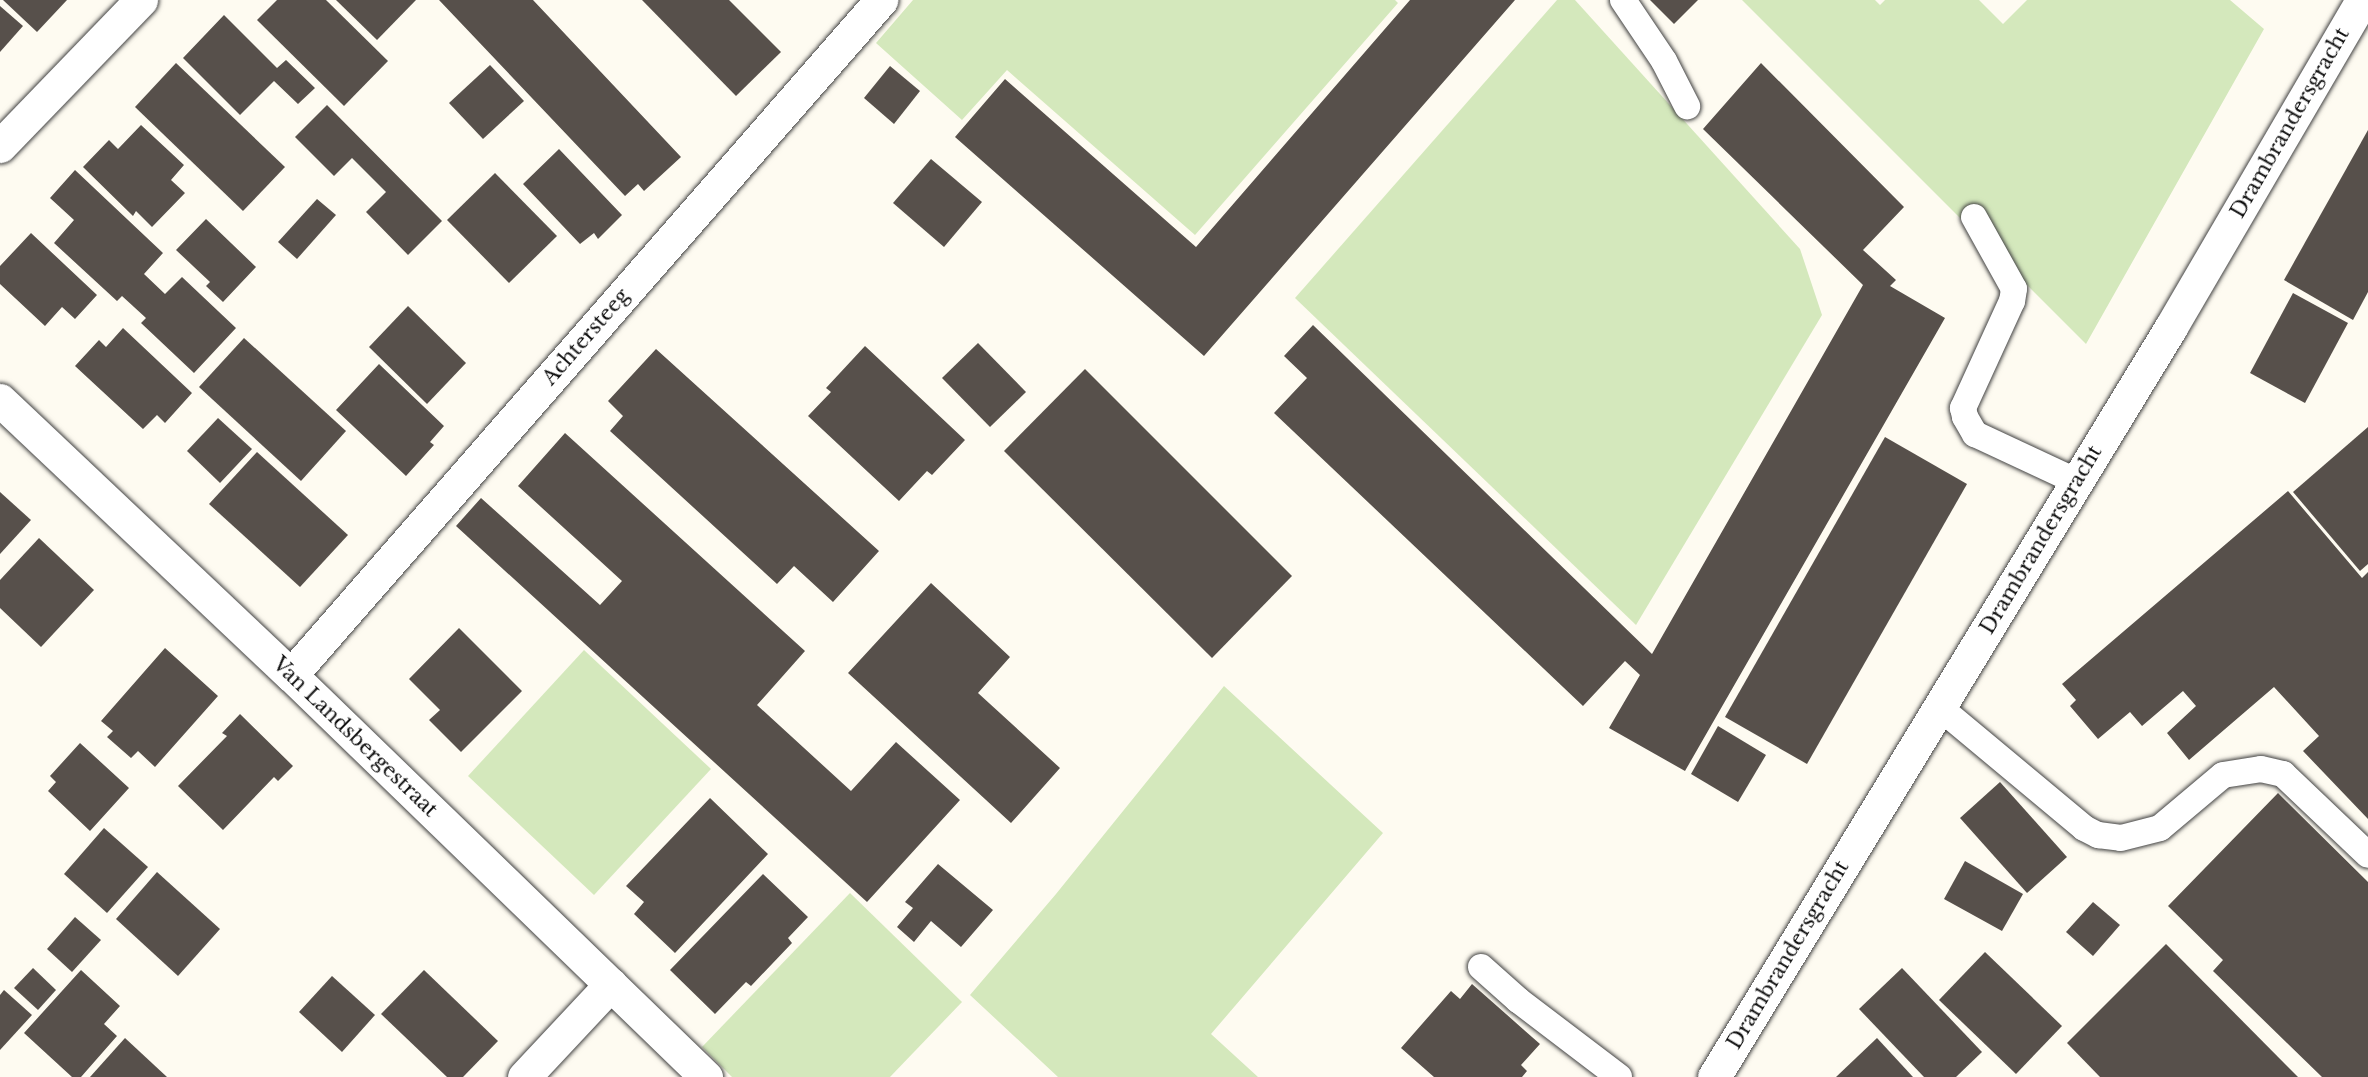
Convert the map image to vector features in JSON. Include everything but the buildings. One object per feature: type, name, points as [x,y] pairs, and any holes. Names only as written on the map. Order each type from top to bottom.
[{"type":"street","points":[[0,146],[141,0]]},
{"type":"street","name":"Achtersteeg","points":[[291,675],[880,0]]},
{"type":"street","name":"Drambrandersgracht","points":[[1714,1077],[2078,482],[2362,0]]},
{"type":"street","name":"Van Landsbergestraat","points":[[0,400],[291,675],[706,1077]]},
{"type":"street","points":[[524,1077],[611,984]]},
{"type":"lane","points":[[1623,0],[1664,61],[1687,106]]},
{"type":"lane","points":[[1974,217],[2014,289],[2012,301],[1963,408],[1965,417],[1975,434],[2078,482]]},
{"type":"lane","points":[[1939,707],[2084,828],[2098,834],[2121,838],[2160,828],[2223,775],[2260,769],[2283,774],[2368,855]]},
{"type":"lane","points":[[1481,968],[1619,1077]]},
{"type":"green space","points":[[913,0],[1395,0],[1398,3],[1195,235],[1007,70],[962,120],[876,43]]},
{"type":"green space","points":[[1557,0],[1575,0],[1800,249],[1822,315],[1636,625],[1295,298]]},
{"type":"green space","points":[[1742,0],[1875,0],[1880,5],[1885,0],[1979,0],[2003,24],[2027,0],[2230,0],[2264,29],[2086,344]]},
{"type":"green space","points":[[584,650],[711,769],[594,895],[468,776]]},
{"type":"green space","points":[[1224,686],[1383,833],[1211,1034],[1258,1077],[1058,1077],[970,995],[1056,894]]},
{"type":"green space","points":[[850,893],[962,1002],[890,1077],[732,1077],[702,1047]]}]
